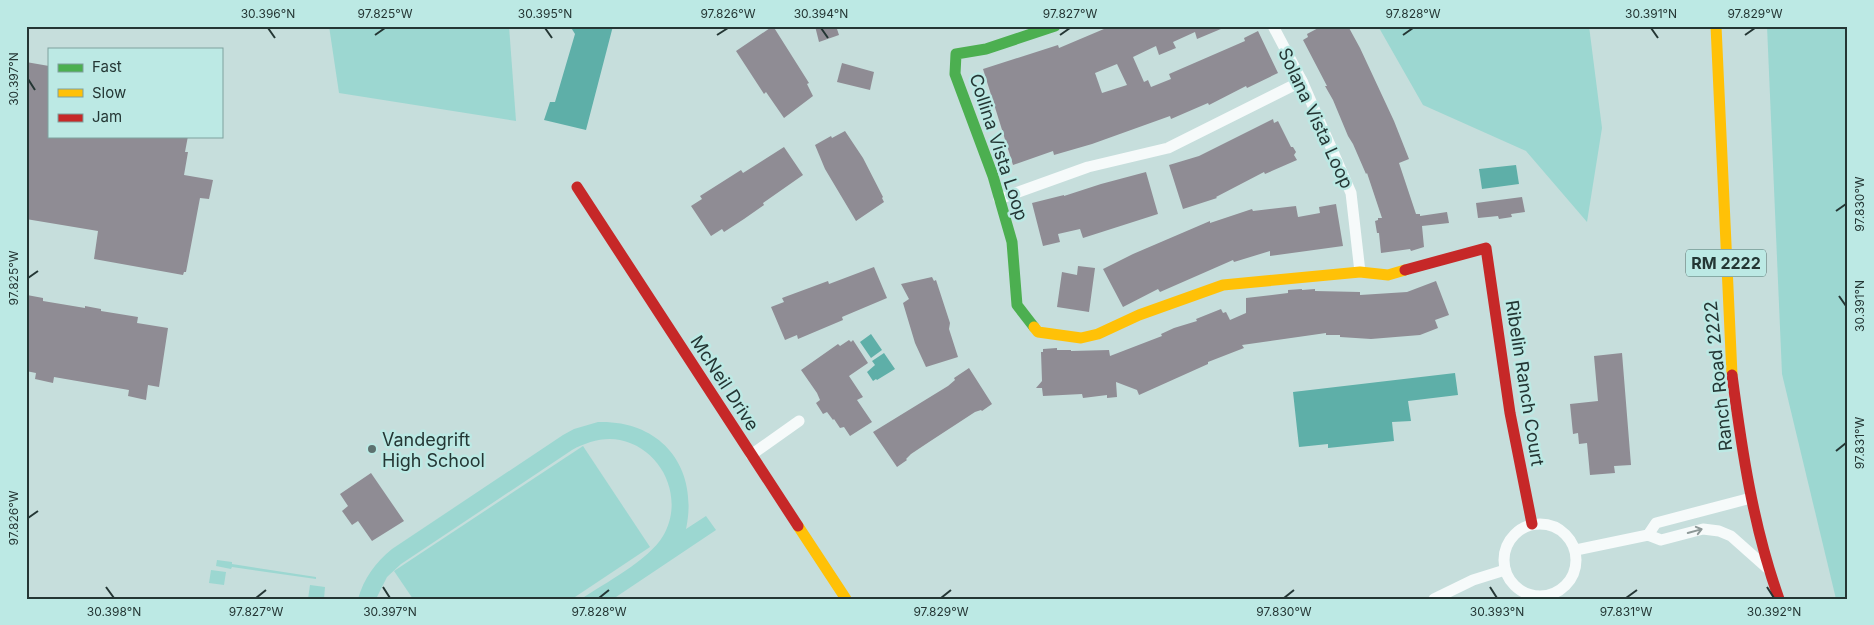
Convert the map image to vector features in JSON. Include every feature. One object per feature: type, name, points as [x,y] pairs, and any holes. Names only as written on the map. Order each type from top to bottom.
[{"type":"street","name":"Collina Vista Loop","points":[[1055,26],[986,49],[956,54],[955,74],[993,176],[1012,242],[1017,305],[1038,332],[1081,338],[1098,334],[1139,315],[1223,285],[1360,272],[1388,275],[1486,248]]},
{"type":"street","name":"Solana Vista Loop","points":[[1273,26],[1302,81],[1351,193],[1360,272]]},
{"type":"street","name":"Ranch Road 2222","points":[[1716,26],[1731,369],[1750,498],[1767,568],[1779,599]]},
{"type":"street","points":[[999,199],[1088,167],[1168,148],[1302,81]]},
{"type":"street","name":"McNeil Drive","points":[[577,187],[846,599]]},
{"type":"street","name":"Ribelin Ranch Court","points":[[1486,248],[1510,413],[1532,524]]},
{"type":"street","points":[[752,455],[799,421]]},
{"type":"street","points":[[1648,535],[1656,523],[1750,498]]},
{"type":"street","points":[[1546,523],[1559,528],[1570,537],[1576,550],[1577,564],[1573,578],[1563,589],[1551,595],[1536,596],[1523,592],[1512,582],[1505,570],[1506,546],[1512,536],[1521,528],[1532,524],[1546,523]]},
{"type":"street","points":[[1576,550],[1648,535],[1660,540],[1703,529],[1719,531],[1732,536],[1767,568]]},
{"type":"street","points":[[1434,599],[1473,580],[1505,570]]},
{"type":"shaded area","points":[[329,26],[509,26],[516,121],[339,93]]},
{"type":"shaded area","points":[[570,26],[613,26],[586,130],[544,120],[550,102],[555,102],[575,34]]},
{"type":"shaded area","points":[[1378,26],[1589,26],[1602,128],[1587,222],[1526,151],[1423,105]]},
{"type":"shaded area","points":[[1767,26],[1848,26],[1848,599],[1836,599],[1782,374]]},
{"type":"shaded area","points":[[1516,165],[1519,184],[1482,189],[1479,169]]},
{"type":"shaded area","points":[[871,334],[882,350],[871,358],[860,342]]},
{"type":"shaded area","points":[[884,353],[895,369],[873,381],[867,372],[875,365],[872,361]]},
{"type":"shaded area","points":[[1455,373],[1458,395],[1408,401],[1411,421],[1392,422],[1394,441],[1328,448],[1328,444],[1299,447],[1293,392]]},
{"type":"shaded area","points":[[598,422],[621,424],[641,429],[657,439],[671,452],[681,468],[687,486],[689,507],[686,529],[706,516],[716,530],[613,599],[581,599],[648,554],[663,536],[669,522],[672,507],[666,478],[648,454],[635,445],[620,440],[607,439],[595,441],[572,450],[401,564],[387,577],[376,599],[358,599],[363,584],[371,571],[392,549],[563,435],[574,429]]},
{"type":"shaded area","points":[[583,446],[650,547],[572,599],[413,599],[394,571]]},
{"type":"shaded area","points":[[217,560],[316,577],[316,579],[232,567],[231,569],[216,566]]},
{"type":"shaded area","points":[[211,570],[226,572],[224,585],[209,583]]},
{"type":"shaded area","points":[[310,585],[325,587],[324,599],[308,599]]},
{"type":"building","points":[[773,26],[809,83],[807,84],[813,96],[784,118],[766,92],[764,94],[736,51]]},
{"type":"building","points":[[815,26],[836,26],[839,35],[819,42]]},
{"type":"building","points":[[1111,26],[1228,26],[1197,39],[1195,32],[1173,42],[1176,48],[1159,55],[1156,46],[1133,57],[1144,82],[1148,80],[1151,87],[1171,79],[1169,74],[1245,41],[1244,38],[1258,31],[1278,73],[1247,88],[1246,86],[1209,105],[1208,103],[1171,119],[1170,116],[1092,144],[1054,155],[1053,151],[1013,165],[983,69],[1058,45],[1059,48]],"holes":[[[1117,64],[1127,85],[1102,93],[1095,73]]]},
{"type":"building","points":[[1322,26],[1348,26],[1360,48],[1394,121],[1409,159],[1399,163],[1416,214],[1420,214],[1420,216],[1447,212],[1449,223],[1422,226],[1424,247],[1411,251],[1410,249],[1381,253],[1379,233],[1377,233],[1375,221],[1378,218],[1382,218],[1367,173],[1325,86],[1327,86],[1303,40],[1308,37],[1307,34]]},
{"type":"building","points":[[26,62],[48,66],[48,138],[188,138],[185,152],[188,152],[184,175],[213,180],[209,199],[200,198],[186,272],[183,275],[94,259],[98,231],[26,219]]},
{"type":"building","points":[[842,63],[874,72],[870,90],[837,82]]},
{"type":"building","points":[[1273,119],[1274,123],[1278,121],[1291,147],[1296,152],[1294,155],[1297,160],[1265,174],[1264,172],[1217,198],[1183,209],[1169,165],[1199,156]]},
{"type":"building","points":[[845,131],[863,158],[884,202],[856,221],[825,169],[815,145]]},
{"type":"building","points":[[784,147],[803,175],[744,219],[724,232],[722,229],[711,236],[691,206],[702,199],[700,196],[741,170],[743,173]]},
{"type":"building","points":[[1146,172],[1158,214],[1083,238],[1080,229],[1058,234],[1060,242],[1043,246],[1032,203],[1064,196]]},
{"type":"building","points":[[1522,197],[1525,212],[1511,214],[1512,217],[1499,219],[1498,216],[1478,218],[1476,203]]},
{"type":"building","points":[[1336,204],[1343,246],[1270,256],[1270,251],[1234,262],[1233,260],[1160,292],[1158,289],[1123,307],[1103,269],[1210,221],[1210,223],[1252,209],[1253,211],[1296,206],[1298,217],[1320,213],[1319,207]]},
{"type":"building","points":[[1078,266],[1095,268],[1089,312],[1057,307],[1062,272],[1077,275]]},
{"type":"building","points":[[874,267],[887,298],[842,317],[843,320],[798,339],[797,335],[785,340],[771,307],[784,302],[782,298],[828,281],[829,284]]},
{"type":"building","points":[[932,277],[934,281],[936,280],[950,323],[949,329],[958,357],[926,367],[915,343],[903,303],[909,299],[901,284]]},
{"type":"building","points":[[1436,281],[1449,315],[1435,320],[1438,328],[1420,335],[1371,339],[1340,337],[1340,335],[1326,335],[1326,333],[1242,345],[1244,348],[1208,362],[1208,364],[1139,395],[1137,390],[1116,382],[1117,397],[1107,398],[1107,395],[1083,398],[1082,394],[1043,396],[1042,388],[1036,388],[1042,381],[1041,352],[1043,352],[1043,349],[1057,348],[1057,350],[1071,351],[1109,350],[1110,356],[1162,336],[1161,334],[1174,328],[1197,321],[1196,319],[1221,309],[1223,313],[1226,312],[1230,320],[1246,313],[1246,298],[1288,293],[1288,290],[1302,289],[1360,292],[1360,295],[1407,292]]},
{"type":"building","points":[[27,295],[43,298],[43,301],[85,308],[85,306],[101,309],[101,311],[138,317],[137,323],[168,328],[159,387],[148,385],[146,400],[128,396],[129,390],[54,377],[53,383],[35,379],[36,373],[26,371]]},
{"type":"building","points":[[849,340],[851,342],[853,340],[868,363],[849,376],[863,397],[857,400],[872,422],[850,436],[844,427],[840,428],[827,412],[823,414],[816,403],[820,400],[817,393],[801,370],[838,344],[840,346]]},
{"type":"building","points":[[1622,353],[1631,465],[1614,466],[1615,473],[1590,475],[1587,443],[1579,444],[1578,433],[1573,434],[1570,404],[1598,401],[1594,356]]},
{"type":"building","points":[[969,368],[992,404],[982,411],[975,412],[929,442],[911,454],[907,460],[897,467],[873,432],[948,386],[955,380],[954,378]]},
{"type":"building","points":[[371,473],[404,521],[372,541],[358,521],[352,525],[342,511],[348,506],[340,494]]},
{"type":"traffic: fast","points":[[1034,327],[1017,305],[1012,242],[993,176],[955,74],[956,54],[986,49],[1055,26]]},
{"type":"traffic: slow","points":[[1716,26],[1732,375]]},
{"type":"traffic: slow","points":[[1034,327],[1038,332],[1081,338],[1098,334],[1139,315],[1223,285],[1360,272],[1388,275],[1405,270]]},
{"type":"traffic: slow","points":[[798,526],[846,599]]},
{"type":"traffic: jam","points":[[577,187],[798,526]]},
{"type":"traffic: jam","points":[[1405,270],[1486,248],[1510,413],[1532,524]]},
{"type":"traffic: jam","points":[[1732,375],[1744,460],[1755,516],[1779,599]]},
{"type":"place","name":"Vandegrift High School","points":[[372,449]]}]
